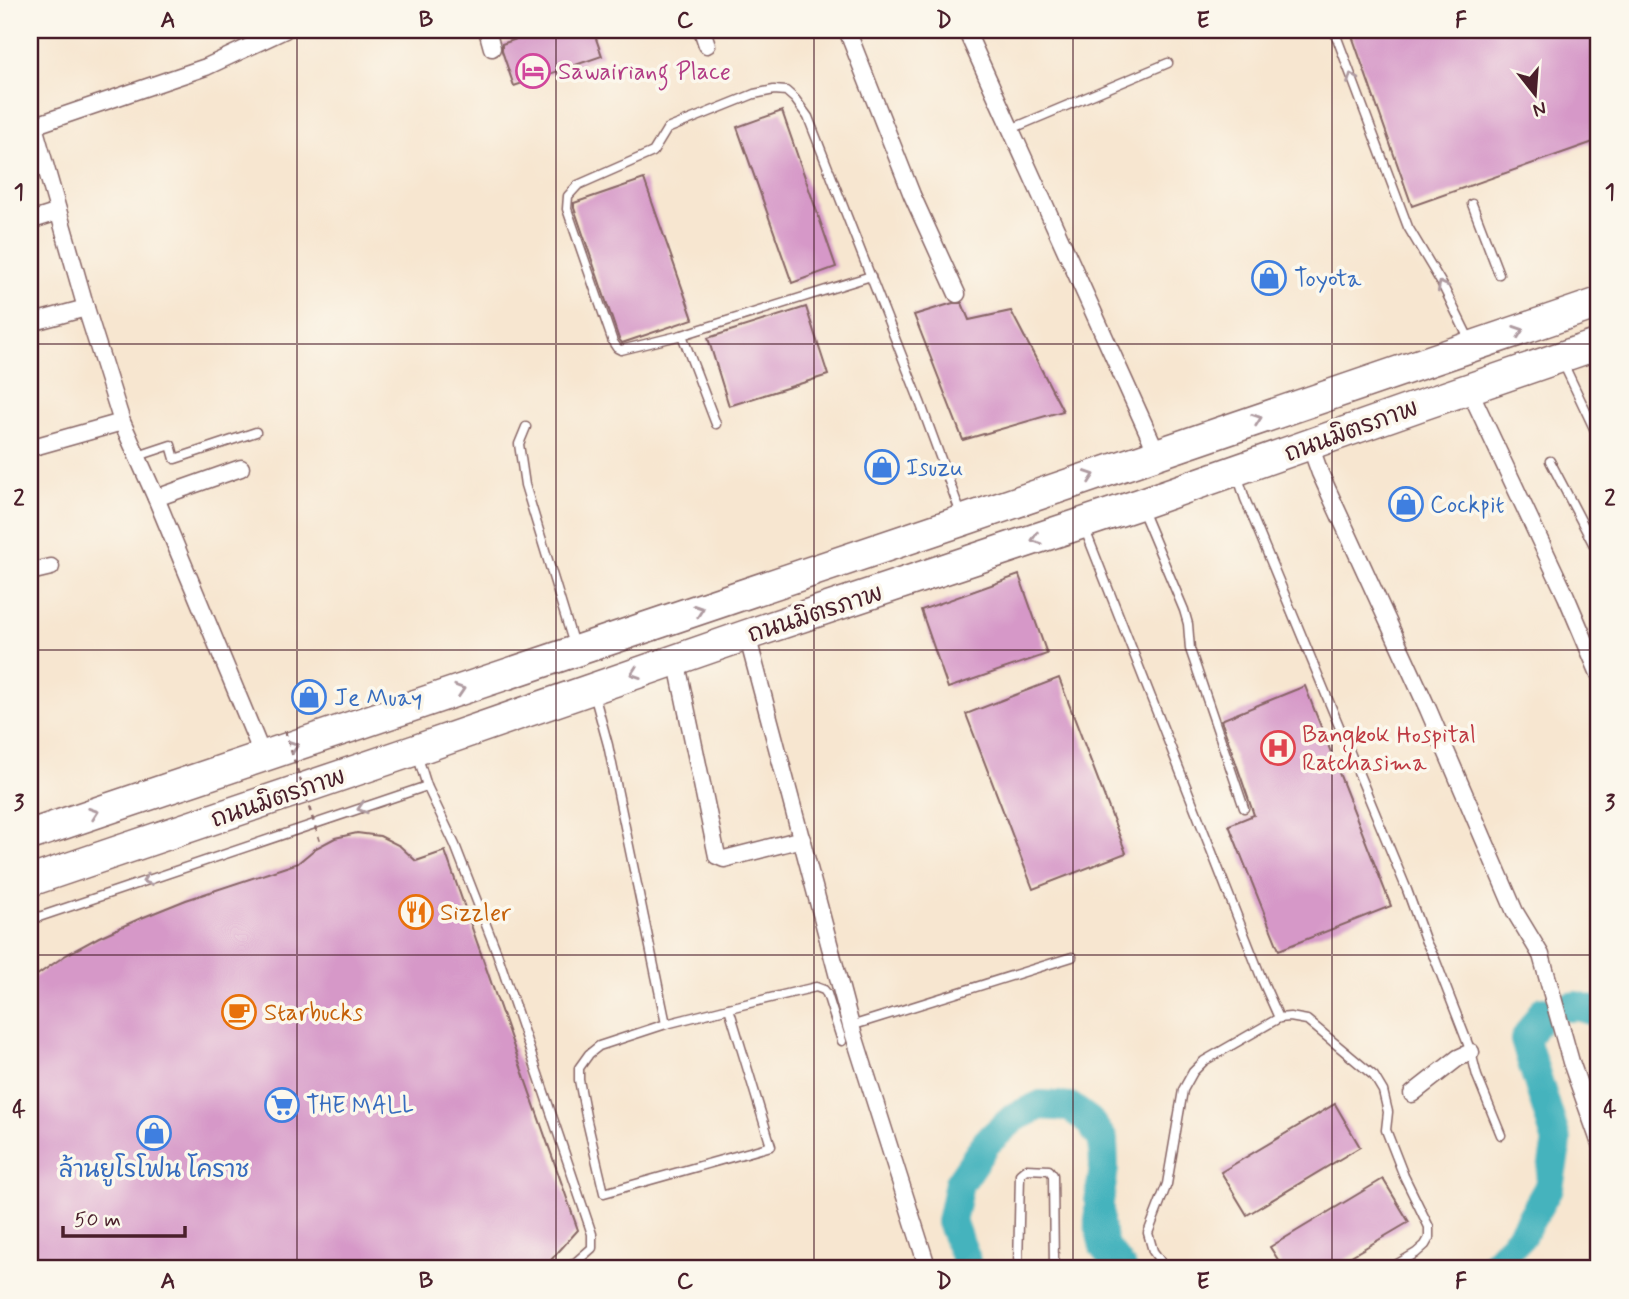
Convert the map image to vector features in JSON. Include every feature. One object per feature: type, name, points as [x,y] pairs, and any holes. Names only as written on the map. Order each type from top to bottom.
[{"type":"highway","name":"ถนนมิตรภาพ","points":[[30,835],[1599,303]]},
{"type":"highway","name":"ถนนมิตรภาพ","points":[[30,881],[676,659],[1083,524],[1599,344]]},
{"type":"highway","points":[[1157,453],[1170,494]]},
{"type":"street","points":[[263,756],[122,422],[32,127],[206,66],[285,30]]},
{"type":"street","points":[[486,30],[492,48]]},
{"type":"street","points":[[847,30],[912,195],[957,294]]},
{"type":"street","points":[[966,30],[1157,453]]},
{"type":"street","points":[[30,221],[58,212]]},
{"type":"street","points":[[30,323],[86,308]]},
{"type":"street","points":[[1469,388],[1566,596],[1599,674]]},
{"type":"street","points":[[30,448],[122,422]]},
{"type":"street","points":[[1310,445],[1320,474],[1428,709],[1515,912],[1541,955],[1571,1062],[1599,1141]]},
{"type":"street","points":[[156,498],[241,468]]},
{"type":"street","points":[[30,572],[51,566]]},
{"type":"street","points":[[747,635],[851,1026],[928,1269]]},
{"type":"street","points":[[676,659],[717,856],[724,859],[802,839]]},
{"type":"street","points":[[1412,1094],[1458,1058],[1471,1052]]},
{"type":"lane","points":[[1334,30],[1408,227],[1442,284],[1473,347]]},
{"type":"lane","points":[[1011,129],[1168,63]]},
{"type":"lane","points":[[871,276],[682,335],[621,350],[613,342],[567,209],[568,196],[578,184],[653,152],[667,129],[754,94],[774,90],[786,91],[808,117],[871,276],[964,520]]},
{"type":"lane","points":[[1472,204],[1499,274]]},
{"type":"lane","points":[[682,335],[716,424]]},
{"type":"lane","points":[[1560,358],[1599,439]]},
{"type":"lane","points":[[526,427],[519,444],[525,485],[576,651]]},
{"type":"lane","points":[[138,456],[171,446],[175,459],[256,432]]},
{"type":"lane","points":[[1550,461],[1599,555]]},
{"type":"lane","points":[[1236,470],[1408,890],[1501,1135]]},
{"type":"lane","points":[[1140,504],[1184,610],[1190,649],[1244,808]]},
{"type":"lane","points":[[1083,524],[1279,1018]]},
{"type":"lane","points":[[593,688],[608,745],[666,1024]]},
{"type":"lane","points":[[416,750],[427,786],[455,845],[497,953],[592,1234],[592,1248],[568,1269]]},
{"type":"lane","points":[[30,920],[427,786]]},
{"type":"lane","points":[[851,1026],[1072,957]]},
{"type":"lane","points":[[729,1008],[771,1146],[604,1193],[579,1080],[579,1068],[599,1046],[666,1024],[729,1008],[816,987],[827,994],[842,1041]]},
{"type":"lane","points":[[1166,1269],[1153,1251],[1148,1233],[1167,1184],[1184,1090],[1193,1072],[1204,1061],[1279,1018],[1290,1017],[1307,1020],[1374,1076],[1383,1091],[1388,1112],[1386,1130],[1429,1227],[1429,1238],[1425,1245],[1389,1269]]},
{"type":"lane","points":[[1018,1269],[1020,1174],[1026,1169],[1049,1170],[1053,1175],[1054,1269]]},
{"type":"path","points":[[285,731],[321,845]]},
{"type":"building","name":"Sawairiang Place","points":[[542,30],[593,30],[602,56],[514,86],[502,44]]},
{"type":"building","points":[[1350,30],[1599,30],[1599,140],[1412,206]]},
{"type":"building","points":[[782,111],[836,267],[792,283],[737,127]]},
{"type":"building","points":[[644,179],[693,319],[622,343],[574,203]]},
{"type":"building","points":[[953,303],[962,303],[969,320],[1011,311],[1063,411],[963,440],[914,315]]},
{"type":"building","points":[[806,307],[828,375],[729,406],[708,338]]},
{"type":"building","points":[[1019,575],[1047,654],[948,688],[921,610]]},
{"type":"building","points":[[1059,678],[1126,853],[1033,889],[966,714]]},
{"type":"building","name":"Bangkok Hospital Ratchasima","points":[[1305,686],[1391,906],[1279,950],[1229,825],[1254,815],[1221,720]]},
{"type":"building","name":"THE MALL","points":[[357,833],[380,836],[400,846],[416,861],[445,851],[578,1230],[543,1269],[30,1269],[30,980],[66,955],[139,919],[186,900],[298,863],[316,848],[335,838]]},
{"type":"building","points":[[1335,1104],[1360,1147],[1247,1215],[1221,1172]]},
{"type":"building","points":[[1383,1179],[1409,1222],[1329,1269],[1284,1269],[1270,1247]]},
{"type":"waterway","points":[[1570,1007],[1577,1006],[1599,1012]]},
{"type":"waterway","points":[[1489,1269],[1521,1236],[1549,1187],[1557,1142],[1525,1040],[1543,1011]]},
{"type":"waterway","points":[[967,1269],[965,1256],[951,1222],[959,1183],[987,1142],[1015,1117],[1041,1105],[1070,1107],[1089,1121],[1103,1140],[1104,1168],[1099,1224],[1104,1247],[1122,1269]]},
{"type":"place","name":"Sawairiang Place","points":[[533,71]]},
{"type":"place","name":"Toyota","points":[[1269,278]]},
{"type":"place","name":"Isuzu","points":[[882,467]]},
{"type":"place","name":"Cockpit","points":[[1406,504]]},
{"type":"place","name":"Je Muay","points":[[309,697]]},
{"type":"place","name":"Bangkok Hospital Ratchasima","points":[[1278,748]]},
{"type":"place","name":"Sizzler","points":[[416,912]]},
{"type":"place","name":"Starbucks","points":[[239,1012]]},
{"type":"place","name":"THE MALL","points":[[282,1105]]},
{"type":"place","name":"ล้านยูโรโฟน โคราช","points":[[154,1133]]}]
